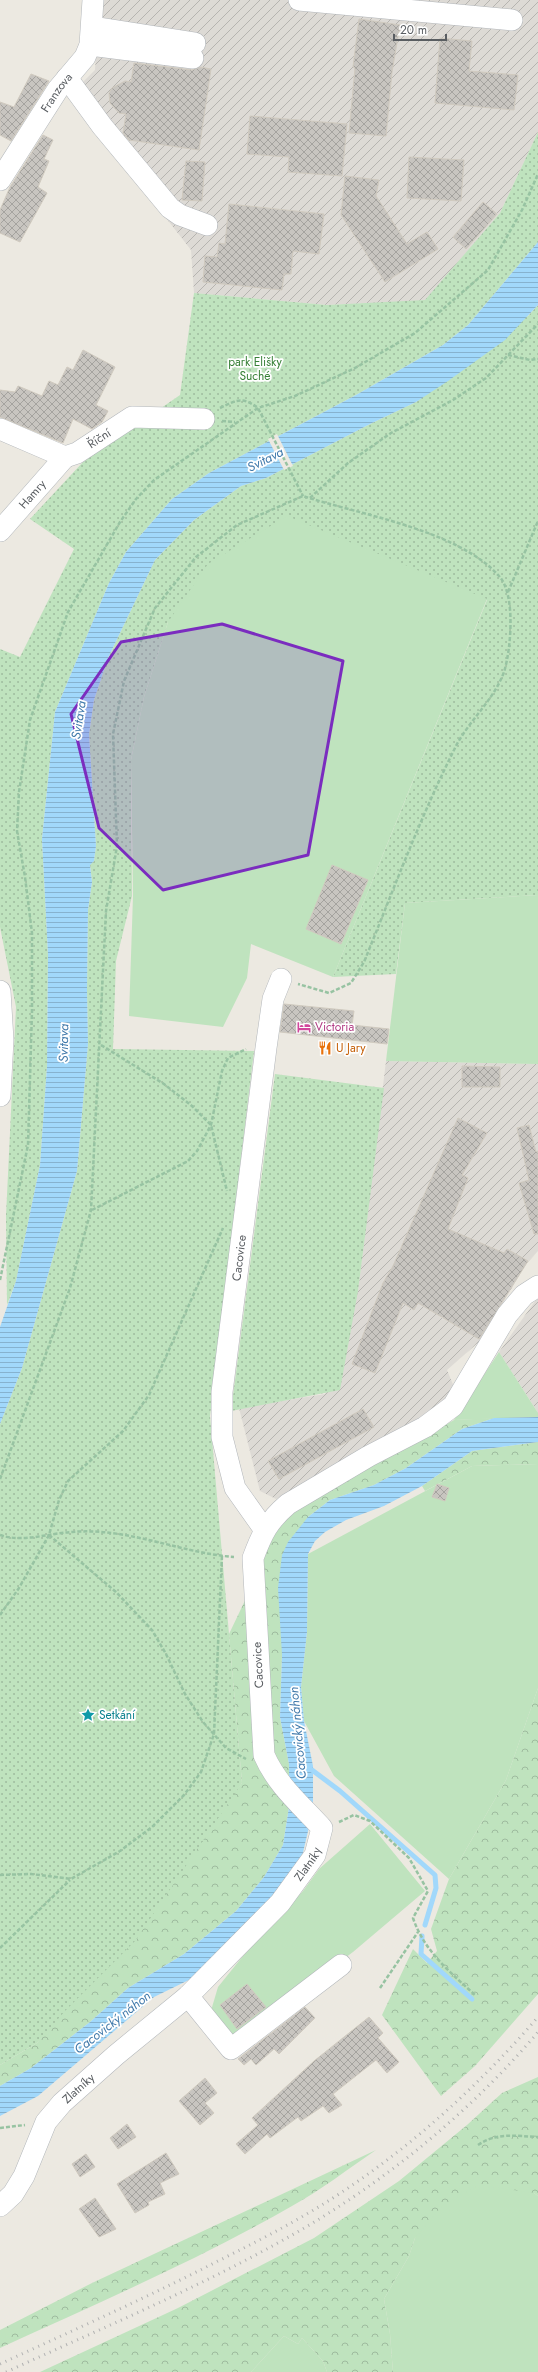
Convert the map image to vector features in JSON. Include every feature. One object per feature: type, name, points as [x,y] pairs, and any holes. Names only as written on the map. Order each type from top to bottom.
[{"type":"street","name":"Franzova","points":[[0,180],[67,78],[85,57],[92,36],[93,0]]},
{"type":"street","points":[[299,0],[512,20]]},
{"type":"street","points":[[92,36],[194,50]]},
{"type":"street","points":[[67,78],[102,126],[170,208],[180,215],[207,225]]},
{"type":"street","name":"Říční","points":[[65,457],[77,453],[132,417],[204,419]]},
{"type":"street","points":[[0,429],[65,457]]},
{"type":"street","name":"Hamry","points":[[0,531],[65,457]]},
{"type":"street","name":"Cacovice","points":[[264,1529],[235,1488],[222,1437],[222,1392],[266,1048],[274,999],[281,979]]},
{"type":"street","points":[[0,991],[2,1040],[0,1096]]},
{"type":"street","name":"Cacovice","points":[[316,1821],[290,1795],[272,1774],[264,1755],[253,1558],[264,1529],[276,1514],[288,1504],[369,1456],[425,1427],[453,1406],[507,1316],[524,1294],[538,1286]]},
{"type":"street","name":"Zlatníky","points":[[0,2206],[13,2194],[24,2176],[46,2122],[62,2103],[116,2055],[188,1996],[280,1903],[315,1855],[316,1821]]},
{"type":"street","points":[[188,1996],[230,2048],[341,1965]]},
{"type":"path","points":[[0,1280],[28,1145],[32,1011],[32,932],[17,831],[19,792],[30,720],[68,612],[90,570],[136,499],[154,480],[258,408],[295,396],[355,368],[415,332],[488,270],[522,210],[538,174]]},
{"type":"path","points":[[309,498],[348,463],[391,433],[453,400],[486,378],[538,324]]},
{"type":"path","points":[[508,355],[530,360],[538,359]]},
{"type":"path","points":[[204,419],[211,412],[238,400],[249,402],[258,408],[303,496]]},
{"type":"path","points":[[0,1479],[70,1288],[91,1210],[101,1044],[106,911],[117,846],[113,734],[124,681],[138,642],[155,608],[196,557],[237,525],[303,496],[425,533],[486,563],[501,578],[508,592],[511,617],[504,671],[490,700],[454,748],[364,962],[351,983],[329,993],[281,979]]},
{"type":"path","points":[[508,592],[538,521]]},
{"type":"path","points":[[101,1044],[164,1084],[192,1106],[211,1125],[228,1193]]},
{"type":"path","points":[[91,1210],[188,1161],[197,1151],[211,1125],[222,1071],[228,1058],[250,1048],[266,1048]]},
{"type":"path","points":[[0,1615],[19,1588],[49,1535],[59,1500],[68,1481],[123,1431],[149,1394],[226,1222]]},
{"type":"path","points":[[0,1535],[18,1538],[72,1532],[102,1531],[222,1556],[253,1558]]},
{"type":"path","points":[[49,1535],[116,1592],[152,1630],[166,1654],[185,1694],[226,1748],[272,1774]]},
{"type":"path","points":[[0,1948],[70,1879],[120,1851],[152,1827],[184,1794],[201,1772],[214,1734],[222,1556]]},
{"type":"path","points":[[316,1821],[354,1815],[370,1821],[409,1858],[428,1890],[413,1918],[418,1932],[431,1954],[475,1996]]},
{"type":"path","points":[[0,1875],[31,1874],[70,1879]]},
{"type":"path","points":[[380,1988],[418,1932]]},
{"type":"path","points":[[478,2146],[486,2140],[500,2136],[517,2134],[538,2137]]},
{"type":"highlighted area","points":[[222,624],[343,661],[308,855],[163,890],[99,828],[71,714],[121,642]]},
{"type":"shaded area","points":[[99,0],[538,0],[538,132],[500,213],[425,301],[327,305],[194,293],[191,250],[70,95],[95,70]]},
{"type":"shaded area","points":[[386,1061],[538,1064],[538,1251],[526,1264],[481,1340],[447,1370],[454,1387],[445,1404],[276,1499],[260,1491],[239,1408],[325,1394],[358,1291]]},
{"type":"shaded area","points":[[538,1297],[538,1413],[499,1352]]},
{"type":"green space","name":"park Elišky Suché","points":[[538,132],[538,242],[468,325],[443,345],[356,395],[209,473],[172,499],[126,552],[109,583],[55,712],[42,839],[48,955],[47,1066],[40,1165],[16,1281],[7,1305],[6,1216],[16,1007],[0,927],[0,649],[20,657],[74,549],[30,519],[83,462],[180,395],[194,293],[327,305],[425,300],[500,213]]},
{"type":"green space","points":[[538,305],[538,895],[405,903],[396,974],[333,977],[487,600],[168,622],[144,697],[131,760],[132,896],[116,961],[113,1049],[254,1051],[210,1416],[242,1783],[135,1941],[65,2011],[37,2043],[0,2065],[0,1424],[22,1368],[77,1171],[88,1044],[88,910],[92,882],[90,864],[94,861],[96,846],[89,734],[94,700],[108,658],[155,560],[194,520],[241,486],[266,478],[416,402],[529,315]]},
{"type":"green space","points":[[287,516],[487,599],[333,977],[251,944],[247,978],[223,1027],[129,1016],[133,896],[131,760],[144,697],[168,622],[208,564]]},
{"type":"green space","points":[[538,895],[538,1064],[386,1061],[405,903]]},
{"type":"green space","points":[[275,1074],[384,1088],[358,1291],[340,1390],[231,1411]]},
{"type":"green space","points":[[499,1352],[538,1413],[538,1417],[454,1420]]},
{"type":"green space","points":[[494,1418],[462,1429],[406,1468],[374,1485],[330,1500],[308,1517],[282,1655],[280,1717],[289,1764],[289,1807],[283,1845],[264,1877],[236,1911],[184,1954],[128,1988],[90,2022],[31,2068],[0,2086],[0,2065],[37,2043],[242,1783],[229,1634],[261,1567],[263,1549],[289,1513],[454,1420]]},
{"type":"green space","points":[[538,1442],[538,1464],[472,1466],[425,1491],[422,1486],[472,1451]]},
{"type":"green space","points":[[538,1464],[538,1688],[506,1780],[449,1879],[334,1776],[304,1721],[301,1687],[307,1632],[308,1554],[472,1466]]},
{"type":"green space","points":[[538,1688],[538,1994],[475,2066],[441,2096],[382,2015],[413,1949],[427,1963],[437,1951],[431,1929],[449,1879],[506,1780]]},
{"type":"green space","points":[[370,1824],[425,1891],[353,1952],[283,2004],[232,2036],[210,2014],[218,1987],[243,1956],[303,1891],[319,1869]]},
{"type":"green space","points":[[538,2077],[538,2196],[534,2193],[415,2238],[409,2256],[384,2299],[390,2334],[393,2372],[327,2372],[323,2361],[302,2338],[298,2344],[284,2336],[251,2372],[40,2372],[178,2308],[314,2238],[399,2181],[467,2125],[502,2093]]},
{"type":"green space","points":[[376,2150],[292,2206],[220,2245],[0,2348],[0,2330],[92,2283]]},
{"type":"green space","points":[[479,2185],[534,2193],[538,2196],[538,2372],[393,2372],[390,2334],[384,2299],[409,2256],[415,2238],[443,2205]]},
{"type":"green space","points":[[284,2336],[298,2344],[302,2338],[323,2361],[327,2372],[251,2372]]},
{"type":"water","name":"Svitava","points":[[538,242],[538,305],[505,340],[416,402],[266,478],[241,486],[194,520],[155,560],[108,658],[94,700],[89,734],[96,846],[94,861],[90,865],[92,882],[88,910],[88,1044],[77,1171],[22,1368],[0,1424],[0,1327],[16,1281],[40,1165],[47,1066],[48,955],[42,839],[55,712],[109,583],[126,552],[172,499],[209,473],[356,395],[443,345],[468,325]]},
{"type":"water","name":"Cacovický náhon","points":[[538,1417],[538,1442],[472,1451],[422,1486],[384,1506],[346,1520],[325,1532],[315,1541],[308,1554],[307,1632],[301,1687],[304,1721],[313,1766],[313,1810],[301,1861],[281,1896],[195,1977],[154,1997],[38,2096],[0,2116],[0,2086],[31,2068],[90,2022],[128,1988],[184,1954],[236,1911],[264,1877],[283,1845],[289,1807],[289,1764],[280,1717],[282,1655],[278,1588],[282,1555],[288,1542],[308,1517],[330,1500],[374,1485],[406,1468],[462,1429],[494,1418]]},
{"type":"pier","points":[[277,434],[293,466],[284,470],[268,439]]},
{"type":"building","points":[[359,19],[400,25],[392,72],[386,136],[349,133],[355,68],[353,67]]},
{"type":"building","points":[[440,38],[472,41],[469,71],[518,75],[514,110],[435,103]]},
{"type":"building","points":[[134,63],[192,70],[200,67],[211,69],[199,150],[129,140],[123,133],[126,114],[119,113],[110,103],[109,93],[112,88],[125,81],[131,82]]},
{"type":"building","points":[[31,74],[49,81],[11,141],[0,135],[0,102],[14,107]]},
{"type":"building","points":[[250,116],[347,124],[342,176],[288,172],[289,157],[247,154]]},
{"type":"building","points":[[43,135],[53,140],[44,159],[49,161],[38,187],[47,193],[20,242],[0,233],[0,210],[10,187]]},
{"type":"building","points":[[409,157],[464,160],[461,201],[407,198]]},
{"type":"building","points":[[186,161],[205,162],[202,201],[182,200]]},
{"type":"building","points":[[345,176],[379,180],[376,196],[407,244],[427,232],[438,249],[385,282],[341,215]]},
{"type":"building","points":[[483,202],[497,214],[466,249],[453,237]]},
{"type":"building","points":[[229,204],[324,214],[319,254],[293,251],[291,274],[284,274],[282,290],[203,282],[205,256],[217,257],[219,243],[225,244]]},
{"type":"building","points":[[83,350],[115,367],[96,405],[108,411],[102,422],[92,429],[73,419],[63,443],[0,417],[0,390],[15,392],[18,386],[42,396],[49,381],[58,385],[67,367],[73,370]]},
{"type":"building","points":[[332,865],[368,880],[341,944],[306,929]]},
{"type":"building","points":[[284,1004],[354,1011],[352,1025],[389,1029],[387,1044],[280,1032]]},
{"type":"building","points":[[462,1066],[500,1067],[500,1087],[462,1087]]},
{"type":"building","points":[[458,1118],[487,1133],[462,1175],[468,1178],[448,1229],[504,1253],[507,1249],[528,1261],[479,1339],[418,1303],[414,1310],[403,1303],[375,1373],[352,1364],[383,1283],[393,1266]]},
{"type":"building","points":[[529,1125],[536,1152],[538,1151],[538,1234],[534,1234],[519,1183],[529,1180],[517,1128]]},
{"type":"building","points":[[363,1409],[374,1427],[279,1479],[268,1461]]},
{"type":"building","points":[[437,1484],[449,1488],[445,1501],[432,1497]]},
{"type":"building","points":[[247,1984],[266,2007],[237,2029],[220,2005]]},
{"type":"building","points":[[305,2007],[315,2018],[279,2054],[274,2049],[256,2065],[251,2059],[244,2065],[238,2059]]},
{"type":"building","points":[[369,2017],[383,2033],[378,2038],[399,2062],[387,2073],[376,2060],[333,2094],[342,2105],[329,2113],[323,2106],[301,2121],[298,2117],[270,2138],[267,2134],[245,2154],[236,2144],[258,2125],[252,2118],[314,2061]]},
{"type":"building","points":[[205,2078],[217,2093],[205,2103],[214,2113],[200,2125],[179,2101]]},
{"type":"building","points":[[127,2124],[136,2137],[118,2149],[110,2138]]},
{"type":"building","points":[[166,2153],[179,2174],[160,2183],[165,2194],[148,2202],[149,2205],[135,2213],[117,2184]]},
{"type":"building","points":[[86,2154],[95,2167],[80,2177],[72,2164]]},
{"type":"building","points":[[95,2198],[116,2229],[99,2237],[79,2209]]},
{"type":"waterway","name":"Cacovický náhon","points":[[308,1767],[340,1791],[435,1875],[436,1888],[425,1925]]},
{"type":"waterway","points":[[422,1936],[421,1954],[472,1999]]},
{"type":"railway","points":[[0,2364],[193,2274],[285,2226],[333,2198],[374,2170],[449,2109],[495,2064],[538,2017]]},
{"type":"railway","points":[[6,2372],[120,2321],[233,2267],[306,2227],[338,2207],[400,2163],[459,2114],[513,2060],[538,2032]]},
{"type":"place","name":"Victoria","points":[[304,1027]]},
{"type":"place","name":"U Jary","points":[[325,1048]]},
{"type":"place","name":"Setkání","points":[[88,1715]]}]
